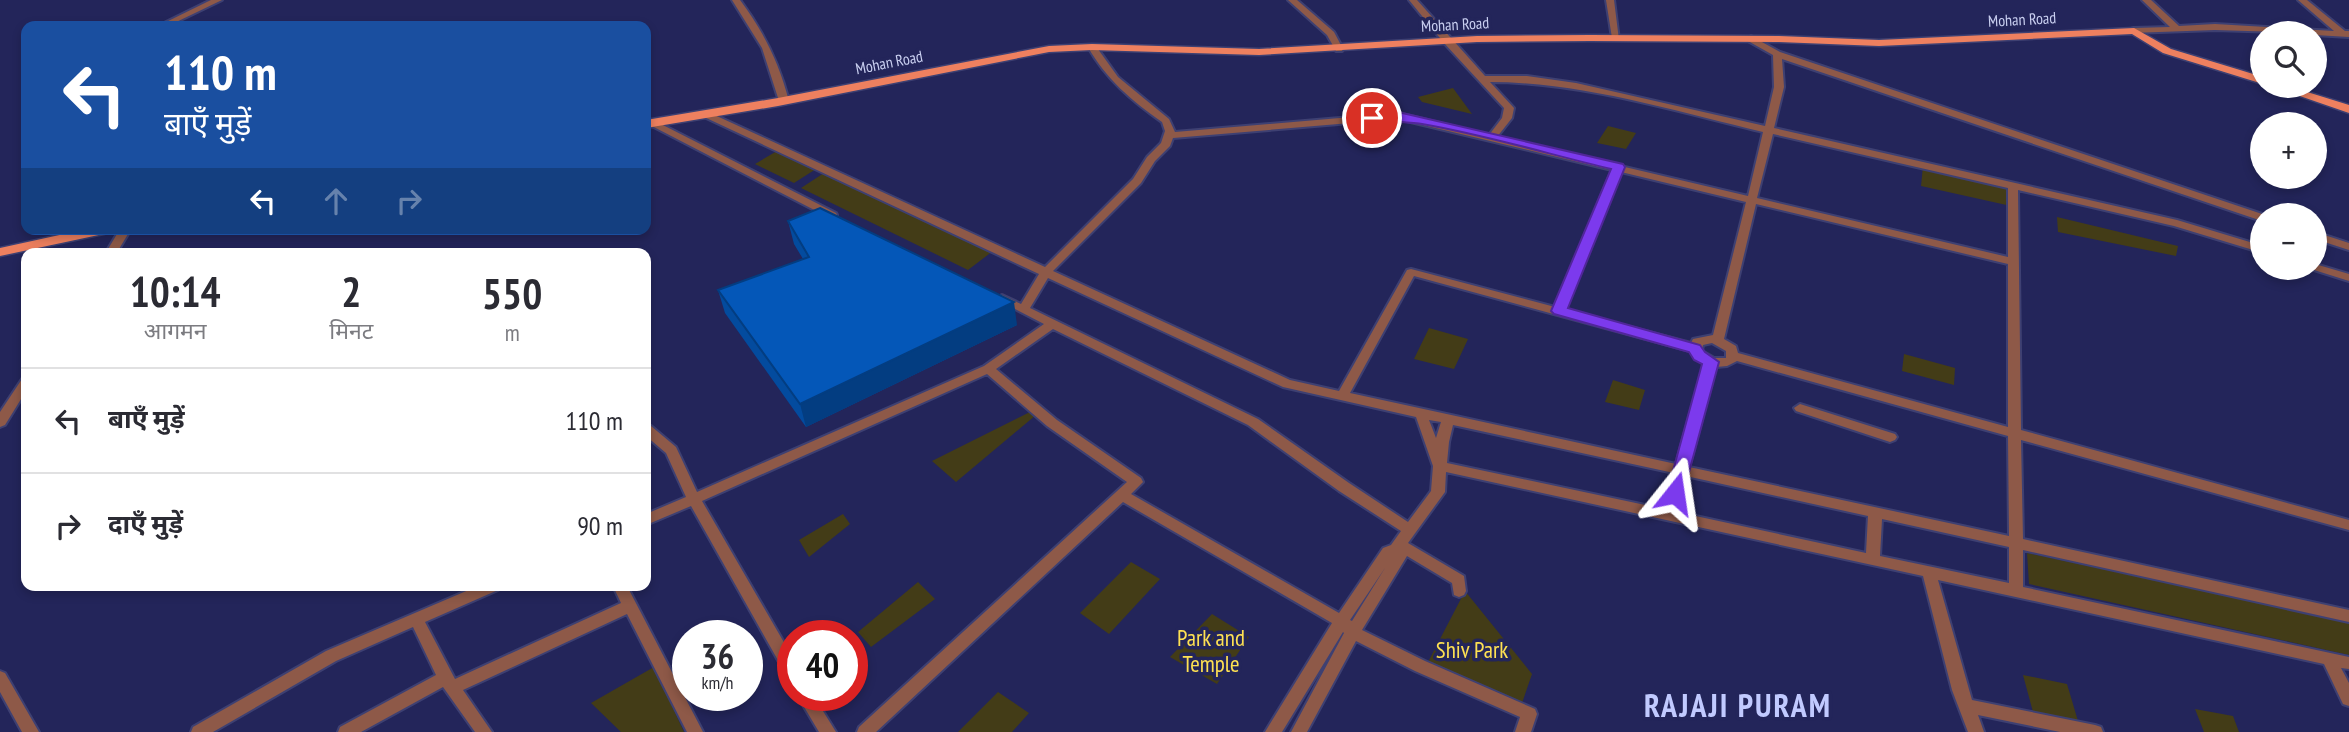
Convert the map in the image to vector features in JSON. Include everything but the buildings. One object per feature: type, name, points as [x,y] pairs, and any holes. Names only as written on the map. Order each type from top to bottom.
[{"type":"main road","name":"Mohan Road","points":[[651,124],[784,101],[1049,49],[1092,47],[1259,52],[1447,41],[1616,38],[1879,43],[2134,31]]},
{"type":"main road","points":[[2134,31],[2167,51],[2250,77]]},
{"type":"main road","points":[[2316,98],[2349,108]]},
{"type":"main road","points":[[0,252],[80,235]]},
{"type":"street","points":[[173,21],[218,0]]},
{"type":"street","points":[[736,0],[774,58],[784,101]]},
{"type":"street","points":[[1292,0],[1331,34],[1339,49]]},
{"type":"street","points":[[1413,0],[1509,108],[1507,118],[1492,137]]},
{"type":"street","points":[[1610,0],[1616,38]]},
{"type":"street","points":[[2146,0],[2175,27]]},
{"type":"street","points":[[2302,0],[2345,34]]},
{"type":"street","points":[[2134,31],[2175,27],[2345,34]]},
{"type":"street","points":[[1751,39],[1777,54],[2250,214]]},
{"type":"street","points":[[1023,309],[1046,272],[1137,181],[1151,159],[1166,144],[1169,135],[1166,121],[1124,89],[1098,59],[1092,47]]},
{"type":"street","points":[[1718,340],[1779,88],[1777,54]]},
{"type":"street","points":[[1483,79],[1527,79],[1576,86],[2177,223],[2250,246]]},
{"type":"street","points":[[705,114],[1287,384],[2349,616]]},
{"type":"street","points":[[1169,135],[1398,116],[2012,262]]},
{"type":"street","points":[[651,124],[841,219]]},
{"type":"street","points":[[1559,311],[1618,167]]},
{"type":"street","points":[[2013,186],[2016,591]]},
{"type":"street","points":[[2327,239],[2349,247]]},
{"type":"street","points":[[2327,271],[2349,278]]},
{"type":"street","points":[[1342,396],[1411,272],[1695,348],[1700,356],[1711,362],[1723,363],[1734,356],[2349,525]]},
{"type":"street","points":[[986,291],[1253,422],[1344,487],[1409,528]]},
{"type":"street","points":[[651,518],[988,369],[1052,324]]},
{"type":"street","points":[[1695,348],[1700,340],[1718,340],[1732,349],[1734,356]]},
{"type":"street","points":[[1669,516],[1711,362]]},
{"type":"street","points":[[865,732],[1136,482],[1052,423],[988,369]]},
{"type":"street","points":[[0,422],[21,392]]},
{"type":"street","points":[[1800,408],[1890,437]]},
{"type":"street","points":[[1421,414],[1440,466]]},
{"type":"street","points":[[1273,732],[1399,556],[1398,547],[1409,528],[1438,492],[1442,442],[1448,420]]},
{"type":"street","points":[[651,433],[671,450],[694,499],[777,645]]},
{"type":"street","points":[[1440,466],[2349,663]]},
{"type":"street","points":[[1121,495],[1420,666],[1529,714],[1523,732]]},
{"type":"street","points":[[1873,560],[1875,513]]},
{"type":"street","points":[[1398,547],[1459,580],[1459,590]]},
{"type":"street","points":[[1929,572],[1966,706],[1976,732]]},
{"type":"street","points":[[200,732],[331,656],[480,591]]},
{"type":"street","points":[[622,591],[695,732]]},
{"type":"street","points":[[346,732],[448,683],[630,606]]},
{"type":"street","points":[[416,619],[448,683],[485,732]]},
{"type":"street","points":[[1299,732],[1347,626]]},
{"type":"street","points":[[2329,659],[2349,699]]},
{"type":"street","points":[[0,678],[30,732]]},
{"type":"street","points":[[1966,706],[2095,732]]},
{"type":"street","points":[[814,711],[826,731]]},
{"type":"green space","points":[[1453,88],[1472,114],[1422,102],[1418,97]]},
{"type":"green space","points":[[1608,126],[1636,133],[1626,149],[1597,143]]},
{"type":"green space","points":[[777,151],[816,169],[794,183],[755,164]]},
{"type":"green space","points":[[1923,166],[2011,186],[2011,206],[1921,186]]},
{"type":"green space","points":[[824,173],[993,251],[968,270],[801,188]]},
{"type":"green space","points":[[2057,217],[2178,246],[2176,256],[2058,232]]},
{"type":"green space","points":[[1429,328],[1468,339],[1454,369],[1414,359]]},
{"type":"green space","points":[[1904,354],[1955,368],[1954,385],[1902,371]]},
{"type":"green space","points":[[1613,380],[1645,390],[1639,410],[1605,402]]},
{"type":"green space","points":[[1032,411],[1036,415],[956,482],[932,461]]},
{"type":"green space","points":[[843,514],[850,524],[809,557],[799,540]]},
{"type":"green space","points":[[2027,553],[2349,622],[2349,655],[2029,584]]},
{"type":"green space","points":[[1131,562],[1160,579],[1109,634],[1080,613]]},
{"type":"green space","points":[[918,582],[935,599],[871,647],[868,644],[868,624]]},
{"type":"green space","name":"Shiv Park","points":[[1465,591],[1532,674],[1521,706],[1427,664]]},
{"type":"green space","name":"Park and Temple","points":[[1212,614],[1249,637],[1217,684],[1170,657]]},
{"type":"green space","points":[[654,667],[684,732],[621,732],[591,703]]},
{"type":"green space","points":[[2023,675],[2067,684],[2078,721],[2033,712]]},
{"type":"green space","points":[[998,692],[1029,713],[1012,732],[958,732]]},
{"type":"green space","points":[[2195,709],[2233,716],[2239,732],[2204,732]]},
{"type":"district","name":"RAJAJI PURAM","points":[[1738,705]]},
{"type":"route","points":[[1372,118],[1398,116],[1430,122],[1618,167],[1559,311],[1695,348],[1700,356],[1711,362],[1675,493]]}]
